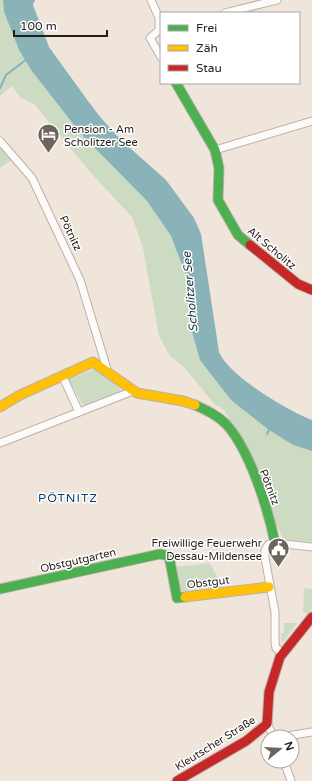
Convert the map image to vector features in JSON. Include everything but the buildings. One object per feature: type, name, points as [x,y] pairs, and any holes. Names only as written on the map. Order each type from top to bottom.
[{"type":"street","points":[[151,0],[159,18],[160,30],[150,38],[160,54]]},
{"type":"street","points":[[230,12],[277,0]]},
{"type":"street","name":"Alt Scholitz","points":[[177,84],[215,150],[219,168],[218,200],[238,235],[298,284],[312,290]]},
{"type":"street","points":[[215,150],[312,121]]},
{"type":"street","name":"Pötnitz","points":[[0,142],[32,178],[80,280],[107,368]]},
{"type":"street","name":"Pötnitz","points":[[0,407],[20,395],[63,377],[93,362],[107,368],[133,391],[187,402],[213,413],[229,427],[239,443],[273,529],[276,543]]},
{"type":"street","points":[[63,377],[79,412]]},
{"type":"street","points":[[0,443],[133,391]]},
{"type":"street","points":[[283,654],[276,648],[275,643],[275,612],[269,587],[266,550],[269,544],[276,543],[312,547]]},
{"type":"street","name":"Obstgut","points":[[160,554],[169,556],[177,598],[269,587]]},
{"type":"street","name":"Obstgutgarten","points":[[0,589],[160,554]]},
{"type":"street","points":[[270,729],[267,724],[269,692],[283,654],[312,617]]},
{"type":"street","name":"Kleutscher Straße","points":[[177,781],[246,741],[267,724]]},
{"type":"street","points":[[300,734],[312,732]]},
{"type":"street","points":[[287,769],[291,781]]},
{"type":"green space","points":[[0,0],[3,0],[4,12],[19,50],[31,70],[81,134],[147,201],[171,236],[187,278],[191,328],[269,430],[293,445],[312,451],[312,542],[283,539],[237,432],[224,410],[216,406],[184,367],[170,356],[159,336],[143,248],[132,217],[91,173],[35,105],[20,97],[12,86],[0,96]]},
{"type":"green space","points":[[0,146],[13,159],[0,168]]},
{"type":"green space","points":[[95,369],[102,370],[121,390],[121,393],[84,407],[68,379]]},
{"type":"green space","points":[[210,563],[222,586],[219,589],[185,593],[182,591],[177,582],[174,567]]},
{"type":"green space","points":[[304,588],[312,589],[312,609],[309,613],[303,613]]},
{"type":"green space","points":[[284,623],[297,623],[283,642],[281,641],[281,633],[284,633]]},
{"type":"water","name":"Scholitzer See","points":[[3,0],[35,0],[33,5],[49,47],[88,101],[121,140],[166,180],[194,218],[201,234],[219,352],[234,371],[246,382],[275,401],[312,420],[312,451],[293,445],[269,430],[231,400],[200,360],[191,328],[187,278],[171,236],[147,201],[81,134],[31,70],[19,50],[4,12]]},
{"type":"waterway","points":[[0,88],[6,75],[27,59]]},
{"type":"waterway","points":[[267,434],[269,430]]},
{"type":"traffic: fast","points":[[177,84],[215,150],[219,168],[218,200],[238,235],[250,245]]},
{"type":"traffic: fast","points":[[195,405],[223,421],[235,435],[257,480],[268,514],[275,543]]},
{"type":"traffic: fast","points":[[0,589],[160,554],[169,556],[177,598],[185,597]]},
{"type":"traffic: slow","points":[[0,407],[20,395],[93,362],[137,393],[183,401],[195,405]]},
{"type":"traffic: slow","points":[[185,597],[269,587]]},
{"type":"traffic: jam","points":[[250,245],[298,284],[312,290]]},
{"type":"traffic: jam","points":[[177,781],[246,741],[267,724],[269,692],[280,657],[312,617]]},
{"type":"place","name":"Pension - Am Scholitzer See","points":[[49,154]]},
{"type":"place","name":"Freiwillige Feuerwehr Dessau-Mildensee","points":[[278,568]]},
{"type":"district","name":"PÖTNITZ","points":[[68,498]]}]
